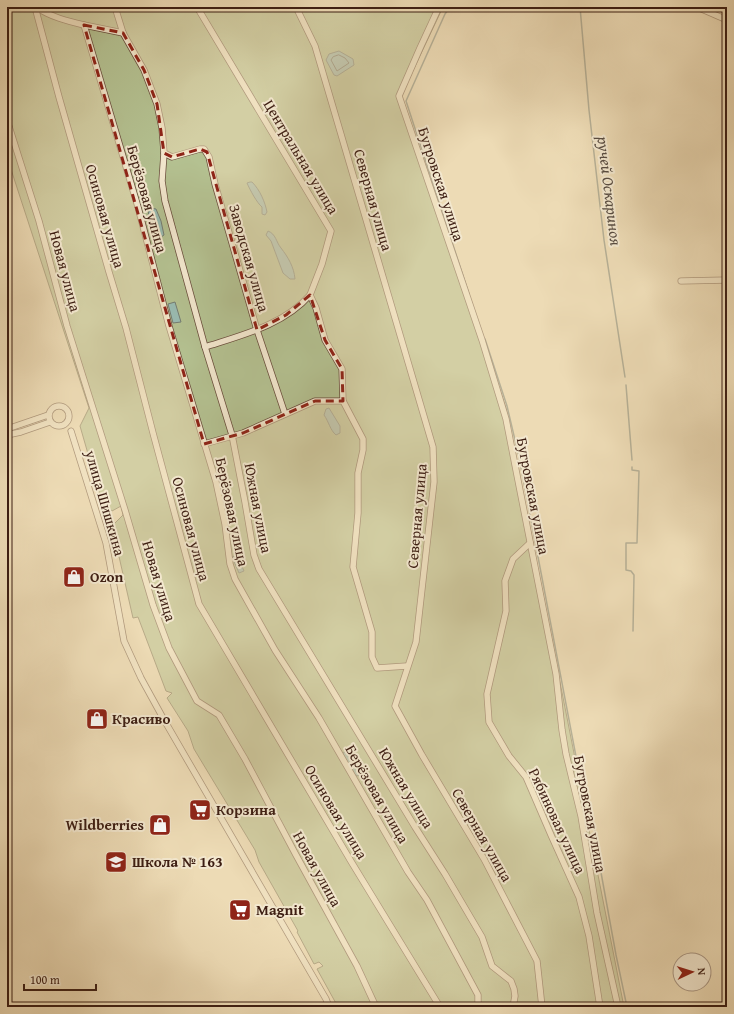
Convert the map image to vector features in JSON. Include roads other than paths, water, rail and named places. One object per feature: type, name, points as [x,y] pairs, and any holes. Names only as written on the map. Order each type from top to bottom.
[{"type":"street","points":[[36,7],[45,13],[63,20],[123,33]]},
{"type":"street","name":"Осиновая улица","points":[[36,7],[63,112],[126,328],[199,604],[352,863],[440,1007]]},
{"type":"street","name":"Южная улица","points":[[115,7],[123,33],[144,70],[157,104],[162,128],[164,153],[162,181],[165,201],[205,347],[232,435],[254,555],[259,569],[415,827],[449,880],[482,937],[492,966],[511,981],[515,996],[513,1007]]},
{"type":"street","name":"Центральная улица","points":[[197,7],[331,231],[322,264],[310,295]]},
{"type":"street","name":"Северная улица","points":[[296,7],[315,46],[433,447],[434,482],[416,642],[395,706],[422,755],[484,859],[537,961],[542,1007]]},
{"type":"street","name":"Бугровская улица","points":[[439,7],[399,96],[482,340],[506,419],[556,674],[565,748],[581,816],[598,913],[618,1007]]},
{"type":"street","points":[[697,7],[727,20]]},
{"type":"street","name":"Берёзовая улица","points":[[84,25],[138,207],[169,326],[216,482],[225,524],[230,564],[235,579],[275,650],[319,718],[408,872],[427,900],[478,995],[478,1007]]},
{"type":"street","name":"Новая улица","points":[[7,120],[39,221],[67,326],[125,510],[153,605],[169,648],[197,701],[219,715],[245,759],[357,966],[376,1007]]},
{"type":"street","name":"Заводская улица","points":[[164,153],[172,156],[200,148],[207,152],[257,330],[285,414]]},
{"type":"street","points":[[682,281],[727,280]]},
{"type":"street","points":[[205,347],[257,330],[286,315],[303,303],[310,295],[316,308],[325,340],[342,369],[343,401],[363,439],[363,450],[358,472],[358,513],[353,567],[372,632],[372,657],[377,668],[407,666]]},
{"type":"street","points":[[204,444],[256,428],[315,401],[343,401]]},
{"type":"street","points":[[7,429],[49,419],[7,435]]},
{"type":"street","name":"улица Шишкина","points":[[71,431],[106,543],[124,641],[129,656],[159,711],[326,999],[329,1007]]},
{"type":"street","name":"Рябиновая улица","points":[[530,542],[513,559],[505,581],[506,611],[486,694],[489,722],[509,756],[526,777],[579,897],[589,936],[600,1007]]},
{"type":"water","points":[[339,51],[353,59],[354,65],[337,76],[334,75],[326,60],[329,54]]},
{"type":"water","points":[[250,182],[255,185],[262,196],[267,212],[265,215],[262,214],[262,207],[247,183]]},
{"type":"water","points":[[150,208],[156,209],[161,221],[164,235],[161,237],[155,237],[148,215]]},
{"type":"water","points":[[268,231],[274,236],[292,266],[295,279],[290,279],[283,273],[271,241],[266,235]]},
{"type":"water","points":[[175,302],[181,322],[173,323],[168,304]]},
{"type":"water","points":[[329,408],[340,426],[340,433],[336,435],[332,431],[324,415],[326,409]]},
{"type":"water","points":[[237,555],[244,571],[239,573],[232,557]]},
{"type":"water","points":[[344,752],[347,752],[352,756],[361,774],[358,776],[355,775],[342,755]]},
{"type":"waterway","points":[[450,7],[445,14],[406,101],[469,294]]},
{"type":"waterway","name":"ручей Оскариноя","points":[[580,7],[589,110],[604,240],[625,377]]},
{"type":"waterway","points":[[485,339],[507,406],[519,457],[582,788],[596,837],[616,955],[627,1007]]},
{"type":"waterway","name":"ручей Оскариноя","points":[[626,385],[632,460]]},
{"type":"waterway","name":"ручей Оскариноя","points":[[632,467],[632,470],[639,471],[637,543],[626,543],[626,570],[631,571],[634,575],[633,631]]},
{"type":"place","name":"Ozon","points":[[74,577]]},
{"type":"place","name":"Красиво","points":[[97,719]]},
{"type":"place","name":"Корзина","points":[[200,810]]},
{"type":"place","name":"Wildberries","points":[[160,825]]},
{"type":"place","name":"Школа № 163","points":[[116,862]]},
{"type":"place","name":"Magnit","points":[[240,910]]}]
